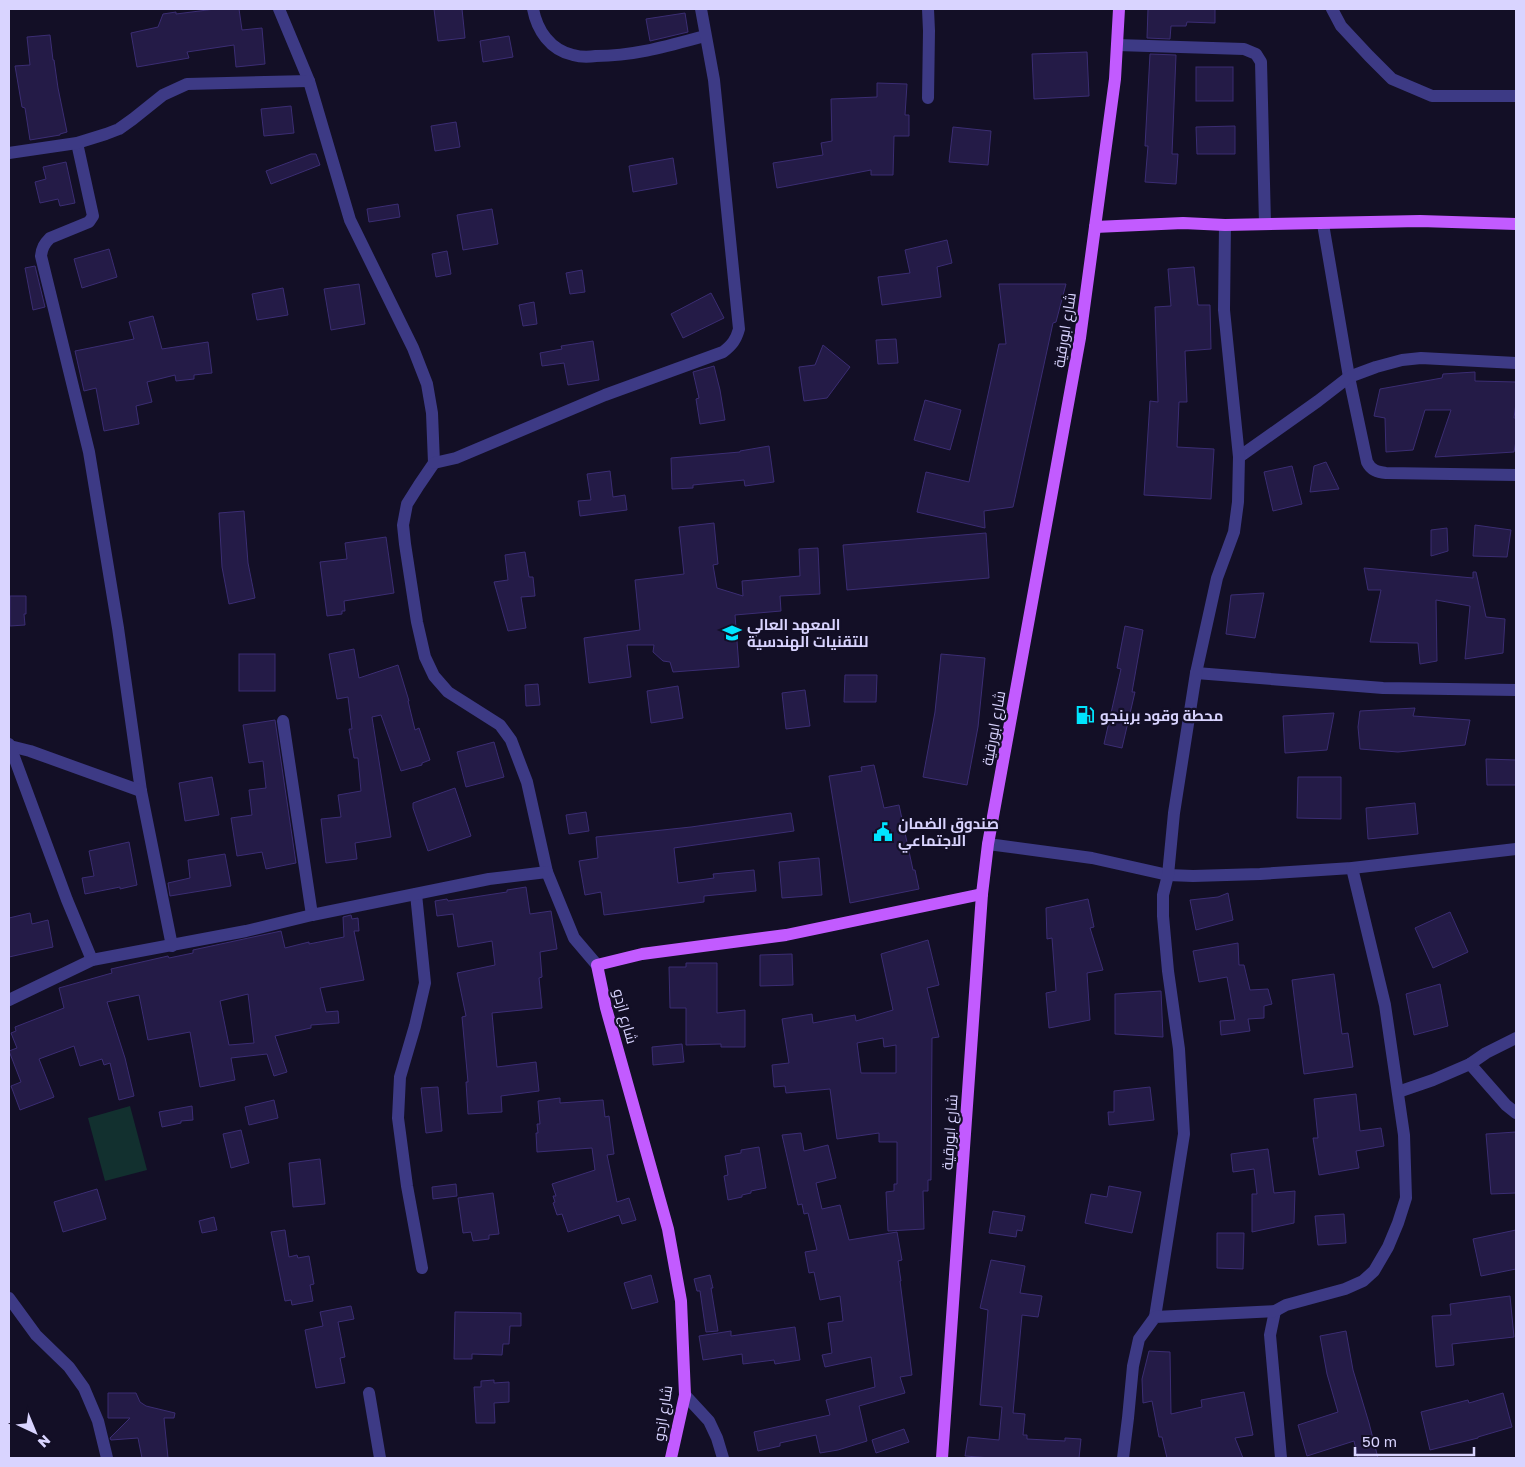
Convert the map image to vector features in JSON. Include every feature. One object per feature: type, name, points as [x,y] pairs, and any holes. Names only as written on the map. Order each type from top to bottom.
[{"type":"main road","name":"شارع ابورقية","points":[[942,1458],[982,894],[988,844],[1080,338],[1115,78],[1119,9]]},
{"type":"main road","points":[[1095,227],[1183,223],[1225,225],[1420,221],[1516,224]]},
{"type":"main road","points":[[597,965],[642,954],[786,935],[982,894]]},
{"type":"main road","name":"شارع ازدو","points":[[597,965],[606,1008],[668,1229],[681,1301],[685,1395],[671,1458]]},
{"type":"street","points":[[280,9],[310,81],[350,220],[413,348],[427,384],[432,412],[434,464],[407,504],[403,525],[417,622],[425,657],[434,676],[448,692],[500,725],[511,740],[526,782],[547,872],[574,938],[597,965]]},
{"type":"street","points":[[532,9],[535,21],[545,39],[555,48],[573,56],[623,56],[705,36]]},
{"type":"street","points":[[434,464],[456,458],[605,395],[723,352],[736,339],[739,329],[714,80],[701,9]]},
{"type":"street","points":[[928,9],[928,98]]},
{"type":"street","points":[[1332,9],[1341,26],[1392,79],[1432,96],[1516,96]]},
{"type":"street","points":[[1117,45],[1244,49],[1256,54],[1261,62],[1265,224]]},
{"type":"street","points":[[9,153],[92,139],[119,129],[163,95],[187,84],[310,81]]},
{"type":"street","points":[[77,142],[93,216],[89,222],[50,238],[45,243],[41,256],[88,452],[118,628],[141,791],[172,946]]},
{"type":"street","points":[[1323,224],[1349,377],[1367,462],[1370,468],[1386,473],[1516,475]]},
{"type":"street","points":[[1123,1458],[1133,1366],[1139,1339],[1155,1317],[1184,1134],[1179,1049],[1168,971],[1163,894],[1168,875],[1174,813],[1196,673],[1217,578],[1234,532],[1238,502],[1239,457],[1224,310],[1225,225]]},
{"type":"street","points":[[1239,457],[1349,377],[1376,367],[1402,360],[1421,358],[1516,363]]},
{"type":"street","points":[[1196,673],[1383,688],[1516,690]]},
{"type":"street","points":[[283,721],[312,915]]},
{"type":"street","points":[[9,745],[30,750],[141,791]]},
{"type":"street","points":[[9,745],[67,900],[92,960]]},
{"type":"street","points":[[988,844],[1092,858],[1168,875],[1260,874],[1352,868],[1516,849]]},
{"type":"street","points":[[1155,1317],[1274,1311],[1286,1305],[1345,1289],[1363,1281],[1374,1270],[1388,1247],[1406,1198],[1404,1135],[1385,1005],[1352,868]]},
{"type":"street","points":[[9,1000],[92,960],[246,931],[312,915],[489,879],[547,872]]},
{"type":"street","points":[[416,894],[425,983],[400,1077],[398,1118],[407,1186],[422,1268]]},
{"type":"street","points":[[1398,1092],[1433,1080],[1470,1064],[1486,1053],[1516,1038]]},
{"type":"street","points":[[1470,1064],[1506,1105],[1516,1113]]},
{"type":"street","points":[[9,1298],[36,1335],[69,1366],[84,1388],[98,1421],[108,1458]]},
{"type":"street","points":[[1274,1311],[1270,1335],[1281,1458]]},
{"type":"street","points":[[369,1393],[380,1458]]},
{"type":"street","points":[[685,1395],[709,1421],[723,1458]]},
{"type":"green space","points":[[130,1106],[147,1170],[105,1181],[88,1118]]},
{"type":"building","points":[[215,9],[239,9],[242,30],[262,28],[265,64],[236,67],[234,45],[187,52],[189,58],[137,67],[131,33],[158,27],[163,14]]},
{"type":"building","points":[[434,9],[462,9],[465,38],[438,41]]},
{"type":"building","points":[[1148,9],[1215,9],[1215,23],[1187,22],[1186,26],[1171,26],[1170,39],[1147,38]]},
{"type":"building","points":[[685,13],[688,32],[650,41],[646,19]]},
{"type":"building","points":[[50,35],[67,132],[30,140],[15,66],[30,65],[27,37]]},
{"type":"building","points":[[509,36],[513,57],[483,62],[480,41]]},
{"type":"building","points":[[1087,52],[1089,96],[1034,99],[1032,54]]},
{"type":"building","points":[[1150,54],[1176,55],[1172,154],[1178,154],[1176,184],[1145,182],[1148,146],[1145,146]]},
{"type":"building","points":[[1196,67],[1233,67],[1233,101],[1196,101]]},
{"type":"building","points":[[877,83],[907,84],[905,115],[909,115],[909,136],[894,136],[893,175],[871,175],[871,170],[777,188],[773,163],[823,155],[821,143],[832,141],[831,99],[877,97]]},
{"type":"building","points":[[291,106],[294,133],[264,136],[261,109]]},
{"type":"building","points":[[456,122],[460,147],[435,151],[431,126]]},
{"type":"building","points":[[1235,126],[1235,154],[1197,154],[1196,127]]},
{"type":"building","points":[[953,127],[991,131],[988,165],[949,162]]},
{"type":"building","points":[[311,154],[316,154],[320,165],[271,184],[266,171]]},
{"type":"building","points":[[673,158],[677,184],[633,192],[629,166]]},
{"type":"building","points":[[66,162],[75,203],[60,206],[58,199],[40,203],[35,182],[46,179],[43,167]]},
{"type":"building","points":[[398,204],[400,217],[369,222],[367,209]]},
{"type":"building","points":[[492,209],[498,244],[463,250],[457,215]]},
{"type":"building","points":[[947,240],[952,263],[937,267],[941,297],[882,305],[878,277],[910,273],[905,250]]},
{"type":"building","points":[[109,249],[117,277],[82,288],[74,259]]},
{"type":"building","points":[[447,251],[451,274],[436,277],[432,254]]},
{"type":"building","points":[[35,266],[45,307],[33,310],[25,268]]},
{"type":"building","points":[[1194,267],[1198,305],[1210,305],[1211,349],[1185,351],[1187,402],[1179,402],[1177,447],[1214,449],[1211,499],[1144,495],[1150,401],[1158,402],[1155,307],[1171,306],[1168,269]]},
{"type":"building","points":[[582,270],[585,292],[570,294],[566,273]]},
{"type":"building","points":[[359,284],[365,324],[331,330],[324,289]]},
{"type":"building","points":[[999,284],[1066,284],[1056,322],[1053,323],[1013,507],[984,511],[985,528],[917,512],[926,472],[969,482],[999,344],[1006,344]]},
{"type":"building","points":[[283,288],[288,315],[257,320],[252,294]]},
{"type":"building","points":[[711,293],[724,318],[683,338],[671,314]]},
{"type":"building","points":[[534,302],[537,324],[523,326],[519,305]]},
{"type":"building","points":[[153,316],[162,349],[208,342],[212,373],[194,375],[194,379],[176,381],[175,375],[147,382],[152,402],[136,406],[139,424],[104,431],[96,388],[84,391],[75,351],[134,339],[129,322]]},
{"type":"building","points":[[896,339],[898,363],[878,364],[876,340]]},
{"type":"building","points":[[593,341],[599,380],[568,385],[564,363],[542,366],[540,353],[562,349],[561,346]]},
{"type":"building","points":[[823,345],[850,367],[827,398],[804,401],[799,367],[815,365]]},
{"type":"building","points":[[714,366],[725,420],[700,424],[696,399],[699,398],[693,372]]},
{"type":"building","points":[[1475,372],[1475,381],[1516,382],[1514,418],[1516,418],[1516,441],[1514,452],[1435,457],[1451,410],[1425,410],[1413,450],[1386,452],[1385,418],[1374,416],[1380,389],[1442,378],[1443,374]]},
{"type":"building","points":[[925,400],[961,410],[950,450],[914,440]]},
{"type":"building","points":[[769,446],[774,482],[745,486],[744,480],[693,485],[693,488],[672,489],[671,458],[740,452]]},
{"type":"building","points":[[1326,462],[1339,489],[1310,492],[1314,466]]},
{"type":"building","points":[[1292,466],[1302,504],[1273,511],[1264,472]]},
{"type":"building","points":[[610,471],[613,497],[625,495],[627,510],[580,516],[578,501],[591,500],[587,474]]},
{"type":"building","points":[[244,511],[248,563],[255,598],[229,604],[222,567],[219,513]]},
{"type":"building","points":[[714,523],[718,564],[713,565],[717,588],[743,596],[742,581],[800,576],[799,549],[818,548],[820,594],[780,596],[781,611],[735,615],[739,667],[673,672],[670,662],[663,661],[653,652],[654,645],[627,645],[631,677],[589,683],[584,638],[640,630],[635,580],[684,574],[679,527]]},
{"type":"building","points":[[1475,525],[1511,530],[1507,557],[1473,556]]},
{"type":"building","points":[[1447,528],[1448,551],[1431,556],[1431,530]]},
{"type":"building","points":[[986,533],[989,578],[847,590],[843,545]]},
{"type":"building","points":[[386,537],[394,593],[344,601],[345,611],[342,611],[342,614],[327,616],[320,562],[347,559],[345,543]]},
{"type":"building","points":[[525,552],[529,577],[533,577],[535,596],[521,597],[526,628],[508,631],[494,582],[508,580],[505,555]]},
{"type":"building","points":[[1364,568],[1473,578],[1473,572],[1476,572],[1486,617],[1505,619],[1503,653],[1465,659],[1470,606],[1436,600],[1437,661],[1420,664],[1418,643],[1370,642],[1381,590],[1368,590]]},
{"type":"building","points":[[1264,593],[1255,638],[1226,634],[1231,595]]},
{"type":"building","points":[[10,596],[26,596],[25,625],[10,626]]},
{"type":"building","points":[[1125,626],[1143,630],[1132,692],[1135,692],[1122,748],[1104,744],[1121,669],[1117,668]]},
{"type":"building","points":[[354,649],[359,678],[398,665],[409,701],[415,730],[419,728],[430,760],[422,763],[422,765],[401,771],[381,715],[372,717],[391,837],[355,843],[357,859],[326,863],[321,819],[341,817],[338,795],[361,791],[358,758],[354,758],[349,729],[352,729],[348,697],[337,699],[329,654]]},
{"type":"building","points":[[239,654],[275,654],[275,691],[239,691]]},
{"type":"building","points":[[941,654],[985,658],[978,727],[967,785],[923,777],[935,712]]},
{"type":"building","points":[[845,675],[877,675],[876,702],[844,702]]},
{"type":"building","points":[[538,684],[540,705],[526,706],[525,685]]},
{"type":"building","points":[[678,686],[683,718],[651,723],[647,691]]},
{"type":"building","points":[[805,690],[810,726],[786,729],[782,693]]},
{"type":"building","points":[[1415,708],[1413,716],[1470,720],[1465,745],[1398,752],[1360,749],[1358,727],[1360,711]]},
{"type":"building","points":[[1334,713],[1327,750],[1285,753],[1283,716]]},
{"type":"building","points":[[275,720],[296,863],[266,869],[262,852],[237,856],[231,818],[252,815],[249,790],[266,788],[263,761],[249,763],[243,725]]},
{"type":"building","points":[[494,742],[504,777],[466,787],[457,752]]},
{"type":"building","points":[[1486,759],[1516,760],[1516,785],[1487,785]]},
{"type":"building","points":[[874,765],[884,808],[899,805],[919,889],[850,903],[829,776],[862,771],[861,767]]},
{"type":"building","points":[[212,777],[219,815],[185,821],[179,783]]},
{"type":"building","points":[[1298,777],[1341,777],[1341,819],[1297,818]]},
{"type":"building","points":[[455,788],[471,836],[428,851],[413,803]]},
{"type":"building","points":[[1415,803],[1418,834],[1368,839],[1366,808]]},
{"type":"building","points":[[586,812],[589,831],[569,834],[566,815]]},
{"type":"building","points":[[791,813],[794,831],[674,848],[678,883],[714,878],[713,874],[754,870],[756,891],[704,896],[704,902],[604,915],[601,892],[585,895],[579,861],[598,858],[596,837],[691,827]]},
{"type":"building","points":[[129,842],[137,885],[85,894],[82,878],[94,876],[89,851]]},
{"type":"building","points":[[225,854],[231,886],[170,896],[168,883],[190,878],[188,860]]},
{"type":"building","points":[[819,858],[822,895],[782,898],[779,862]]},
{"type":"building","points":[[526,887],[530,914],[551,911],[557,949],[540,952],[542,977],[539,978],[542,1008],[492,1013],[497,1067],[536,1062],[539,1091],[501,1096],[502,1112],[468,1114],[466,1082],[468,1082],[462,1017],[466,1016],[457,973],[495,965],[492,941],[458,947],[453,914],[437,916],[435,901],[447,899],[448,901],[507,892],[507,890]]},
{"type":"building","points":[[1228,893],[1233,920],[1196,930],[1190,900],[1218,897]]},
{"type":"building","points":[[1088,899],[1094,927],[1090,928],[1103,970],[1087,973],[1090,1020],[1049,1028],[1046,993],[1056,991],[1052,938],[1047,939],[1046,908]]},
{"type":"building","points":[[1450,912],[1468,952],[1433,968],[1415,928]]},
{"type":"building","points":[[30,913],[32,924],[48,920],[53,947],[9,957],[9,918]]},
{"type":"building","points":[[351,915],[352,919],[358,918],[359,931],[354,931],[364,980],[320,988],[326,1012],[338,1011],[339,1023],[311,1025],[311,1028],[275,1036],[287,1072],[274,1076],[267,1054],[231,1058],[235,1080],[200,1087],[190,1032],[148,1040],[139,995],[107,1002],[125,1058],[134,1096],[119,1100],[110,1063],[104,1065],[102,1059],[80,1066],[74,1046],[39,1059],[54,1097],[20,1110],[11,1086],[21,1082],[9,1051],[17,1048],[11,1033],[16,1031],[15,1027],[64,1008],[59,988],[112,973],[111,969],[168,956],[169,958],[193,953],[193,950],[281,931],[285,948],[344,937],[343,917]],"holes":[[[248,994],[254,1043],[229,1045],[220,1001]]]},
{"type":"building","points":[[928,940],[939,985],[927,988],[939,1037],[932,1038],[931,1180],[928,1180],[928,1191],[923,1191],[924,1229],[888,1231],[886,1192],[894,1191],[894,1184],[897,1184],[897,1142],[879,1142],[879,1133],[837,1139],[830,1089],[786,1093],[785,1086],[774,1087],[772,1065],[789,1063],[782,1019],[812,1014],[813,1023],[855,1015],[856,1021],[893,1010],[881,954]],"holes":[[[883,1038],[884,1047],[896,1045],[896,1073],[861,1073],[857,1043]]]},
{"type":"building","points":[[1238,943],[1239,965],[1244,965],[1250,990],[1268,989],[1272,1004],[1264,1006],[1264,1018],[1248,1019],[1250,1031],[1221,1035],[1220,1021],[1235,1020],[1227,977],[1199,982],[1193,951]]},
{"type":"building","points":[[792,954],[793,985],[760,986],[760,955]]},
{"type":"building","points":[[686,963],[717,963],[717,1013],[745,1010],[745,1047],[721,1047],[721,1044],[686,1045],[686,1008],[670,1008],[669,967],[686,967]]},
{"type":"building","points":[[1334,974],[1342,1034],[1348,1033],[1353,1067],[1304,1074],[1292,980]]},
{"type":"building","points":[[1440,984],[1448,1026],[1414,1035],[1406,994]]},
{"type":"building","points":[[1161,991],[1163,1037],[1115,1034],[1115,994]]},
{"type":"building","points":[[682,1044],[684,1062],[653,1065],[652,1047]]},
{"type":"building","points":[[438,1087],[442,1131],[426,1133],[421,1088]]},
{"type":"building","points":[[1150,1087],[1154,1120],[1109,1125],[1108,1112],[1114,1112],[1114,1091]]},
{"type":"building","points":[[1356,1094],[1360,1131],[1381,1128],[1384,1146],[1356,1151],[1359,1168],[1319,1175],[1313,1138],[1318,1138],[1314,1099]]},
{"type":"building","points":[[560,1098],[560,1103],[603,1100],[605,1117],[609,1116],[614,1154],[607,1155],[617,1202],[629,1198],[636,1220],[622,1224],[619,1215],[568,1232],[562,1214],[557,1215],[553,1203],[555,1202],[553,1196],[556,1196],[552,1184],[595,1170],[592,1148],[537,1152],[536,1133],[538,1133],[537,1124],[540,1124],[538,1101]]},
{"type":"building","points":[[274,1100],[278,1118],[249,1125],[245,1107]]},
{"type":"building","points":[[192,1106],[193,1120],[181,1121],[181,1123],[162,1127],[159,1112]]},
{"type":"building","points":[[241,1130],[249,1163],[231,1168],[223,1134]]},
{"type":"building","points":[[1516,1132],[1516,1193],[1491,1194],[1486,1134]]},
{"type":"building","points":[[801,1133],[804,1151],[828,1145],[836,1178],[816,1183],[822,1209],[840,1205],[849,1240],[897,1232],[902,1260],[898,1261],[900,1281],[912,1375],[900,1377],[905,1393],[859,1406],[867,1441],[838,1450],[820,1453],[816,1435],[780,1443],[780,1446],[758,1451],[754,1432],[830,1415],[826,1400],[875,1387],[871,1357],[825,1367],[822,1355],[832,1353],[828,1323],[843,1321],[840,1296],[820,1300],[814,1272],[809,1273],[805,1252],[817,1250],[808,1213],[804,1214],[802,1204],[798,1205],[782,1135]]},
{"type":"building","points":[[759,1147],[766,1188],[751,1191],[751,1193],[742,1195],[742,1197],[728,1200],[724,1176],[728,1175],[725,1156],[741,1153],[741,1150]]},
{"type":"building","points":[[1268,1149],[1274,1193],[1295,1191],[1294,1223],[1252,1232],[1252,1194],[1257,1194],[1254,1169],[1233,1172],[1231,1154]]},
{"type":"building","points":[[320,1159],[325,1204],[293,1207],[289,1163]]},
{"type":"building","points":[[456,1184],[457,1196],[433,1199],[432,1187]]},
{"type":"building","points":[[1109,1186],[1141,1192],[1132,1233],[1085,1223],[1091,1194],[1107,1197]]},
{"type":"building","points":[[97,1189],[106,1219],[63,1232],[54,1202]]},
{"type":"building","points":[[493,1193],[499,1234],[489,1235],[489,1239],[473,1241],[471,1232],[463,1233],[458,1198]]},
{"type":"building","points":[[993,1211],[1025,1216],[1022,1231],[1017,1230],[1016,1237],[989,1233]]},
{"type":"building","points":[[1344,1214],[1346,1243],[1318,1245],[1315,1216]]},
{"type":"building","points":[[214,1217],[217,1230],[202,1233],[199,1221]]},
{"type":"building","points":[[285,1230],[289,1257],[297,1255],[298,1258],[309,1256],[314,1284],[310,1285],[313,1301],[292,1305],[291,1300],[285,1301],[271,1232]]},
{"type":"building","points":[[1516,1230],[1516,1269],[1481,1276],[1473,1239]]},
{"type":"building","points":[[1217,1233],[1244,1233],[1243,1269],[1217,1268]]},
{"type":"building","points":[[991,1260],[1025,1266],[1020,1293],[1042,1296],[1038,1317],[1022,1315],[1013,1413],[1025,1414],[1023,1435],[1027,1435],[1027,1439],[1065,1441],[1065,1438],[1081,1439],[1079,1458],[991,1458],[965,1456],[968,1437],[999,1440],[1002,1407],[980,1405],[988,1310],[980,1308]]},
{"type":"building","points":[[651,1275],[658,1302],[632,1309],[624,1283]]},
{"type":"building","points":[[710,1275],[718,1331],[706,1332],[700,1291],[697,1291],[694,1279]]},
{"type":"building","points":[[1510,1296],[1514,1337],[1452,1344],[1454,1365],[1436,1367],[1432,1316],[1451,1315],[1450,1304]]},
{"type":"building","points":[[351,1306],[354,1319],[338,1322],[345,1357],[340,1358],[345,1383],[316,1388],[305,1330],[323,1326],[320,1312]]},
{"type":"building","points":[[455,1312],[521,1313],[521,1326],[510,1326],[509,1344],[503,1344],[502,1355],[472,1354],[472,1359],[454,1359]]},
{"type":"building","points":[[795,1327],[800,1360],[775,1364],[774,1360],[743,1364],[742,1354],[703,1360],[699,1336],[731,1331],[731,1336]]},
{"type":"building","points":[[1346,1331],[1353,1370],[1378,1458],[1358,1458],[1354,1441],[1307,1456],[1298,1425],[1338,1412],[1327,1374],[1320,1336]]},
{"type":"building","points":[[1149,1351],[1170,1352],[1171,1414],[1202,1407],[1201,1400],[1244,1392],[1253,1435],[1235,1438],[1243,1458],[1167,1458],[1162,1437],[1159,1437],[1152,1401],[1143,1403],[1142,1379]]},
{"type":"building","points":[[494,1380],[494,1383],[509,1382],[509,1402],[494,1403],[495,1423],[476,1423],[474,1387],[481,1387],[481,1381]]},
{"type":"building","points":[[108,1393],[136,1393],[140,1402],[146,1406],[175,1413],[174,1418],[164,1418],[168,1458],[142,1458],[138,1438],[111,1440],[110,1438],[130,1418],[108,1418]]},
{"type":"building","points":[[1503,1393],[1512,1427],[1430,1450],[1421,1412],[1468,1400],[1469,1403]]},
{"type":"building","points":[[904,1429],[909,1442],[876,1453],[872,1440]]},
{"type":"place","name":"المعهد العالي للتقنيات الهندسية","points":[[732,633]]},
{"type":"place","name":"محطة وقود برينجو","points":[[1085,715]]},
{"type":"place","name":"صندوق الضمان الاجتماعي","points":[[883,832]]}]
